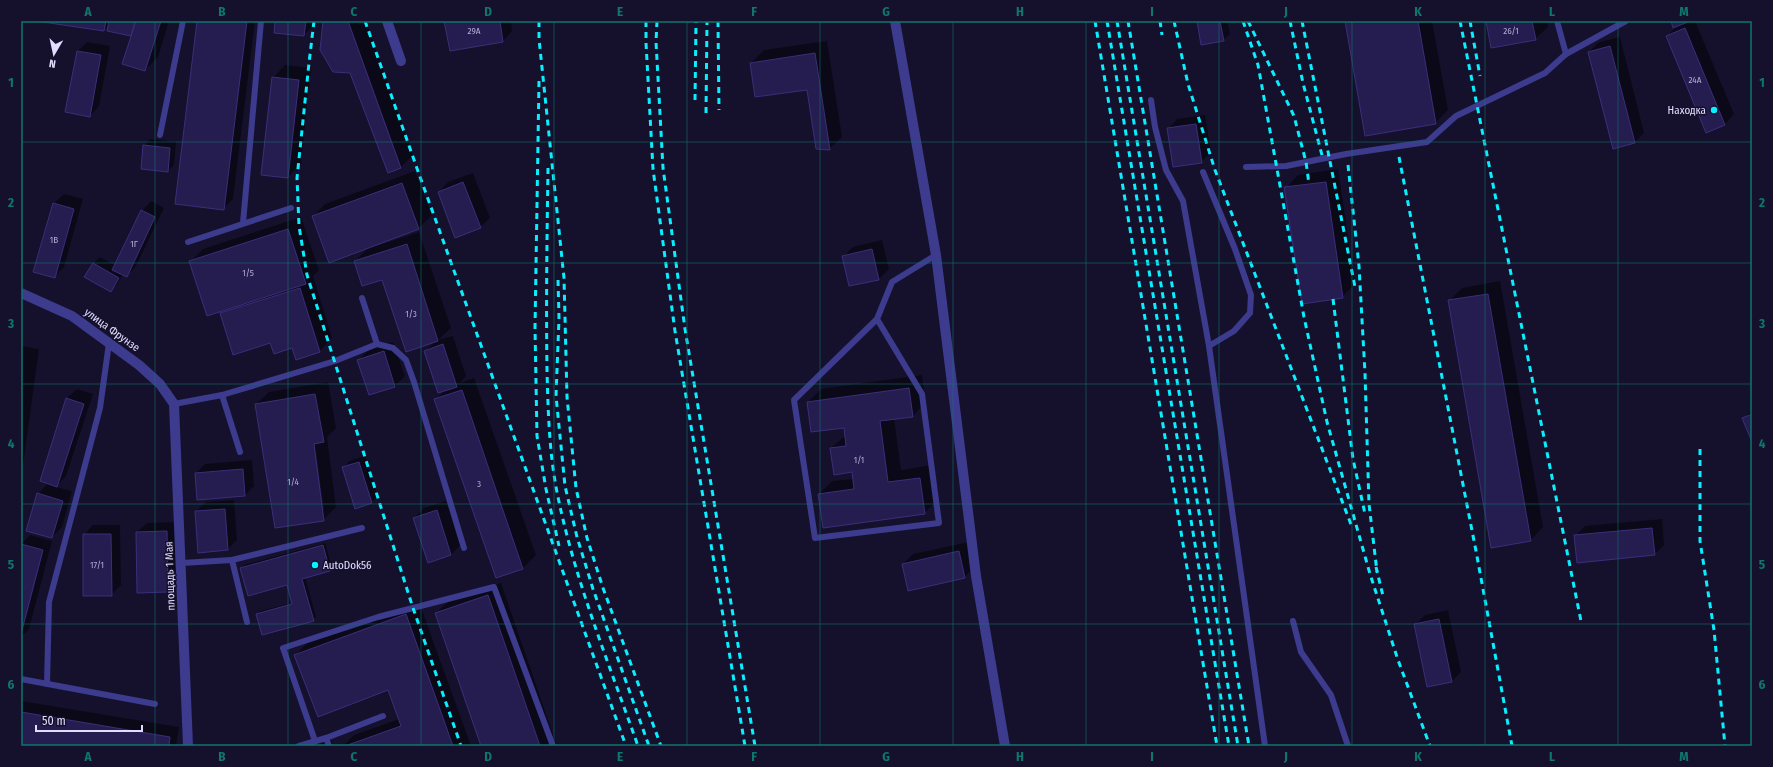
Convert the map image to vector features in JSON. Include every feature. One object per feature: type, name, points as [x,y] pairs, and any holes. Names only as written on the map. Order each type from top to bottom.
[{"type":"street","points":[[387,21],[401,61]]},
{"type":"street","points":[[895,21],[936,255],[976,576],[1005,746]]},
{"type":"street","name":"улица Фрунзе","points":[[21,293],[72,316],[139,365],[160,384],[174,404]]},
{"type":"street","name":"площадь 1 Мая","points":[[174,404],[182,563],[188,746]]},
{"type":"lane","points":[[160,135],[183,21]]},
{"type":"lane","points":[[242,223],[261,21]]},
{"type":"lane","points":[[1558,21],[1566,54]]},
{"type":"lane","points":[[1246,166],[1286,166],[1346,154],[1427,142],[1456,116],[1545,73],[1566,54],[1626,21]]},
{"type":"lane","points":[[1151,100],[1155,127],[1166,170],[1183,201],[1209,346],[1265,746]]},
{"type":"lane","points":[[1203,172],[1235,248],[1251,295],[1250,313],[1234,331],[1209,346]]},
{"type":"lane","points":[[188,242],[291,208]]},
{"type":"lane","points":[[877,319],[922,394],[939,524],[815,538],[794,400],[877,319],[892,282],[936,255]]},
{"type":"lane","points":[[362,298],[377,344]]},
{"type":"lane","points":[[47,684],[49,602],[100,408],[109,343]]},
{"type":"lane","points":[[174,404],[222,395],[335,361],[377,344],[393,348],[406,360],[414,382],[464,548]]},
{"type":"lane","points":[[222,395],[240,452]]},
{"type":"lane","points":[[182,563],[232,560],[362,528]]},
{"type":"lane","points":[[232,560],[247,622]]},
{"type":"lane","points":[[316,741],[283,648],[378,616],[494,587],[553,746]]},
{"type":"lane","points":[[1293,621],[1301,652],[1332,695],[1348,746]]},
{"type":"lane","points":[[21,679],[155,704]]},
{"type":"lane","points":[[299,746],[326,738],[383,716]]},
{"type":"lane","points":[[326,738],[329,746]]},
{"type":"building","points":[[36,21],[106,21],[104,31]]},
{"type":"building","points":[[109,21],[135,21],[131,36],[107,31]]},
{"type":"building","points":[[136,21],[161,21],[145,71],[122,64]]},
{"type":"building","points":[[197,21],[247,21],[224,210],[175,204]]},
{"type":"building","points":[[275,21],[306,21],[304,36],[274,33]]},
{"type":"building","points":[[323,21],[348,21],[401,168],[388,173],[350,73],[333,72],[320,50]]},
{"type":"building","points":[[444,21],[500,21],[503,42],[450,51]]},
{"type":"building","points":[[1197,21],[1220,21],[1224,41],[1201,45]]},
{"type":"building","points":[[1345,21],[1418,21],[1436,124],[1365,136]]},
{"type":"building","points":[[1486,21],[1532,21],[1536,40],[1491,48]]},
{"type":"building","points":[[1671,21],[1687,21],[1688,22],[1673,28]]},
{"type":"building","points":[[1685,28],[1725,125],[1706,133],[1666,36]]},
{"type":"building","points":[[1610,46],[1635,143],[1613,149],[1588,52]]},
{"type":"building","points":[[77,51],[101,55],[90,117],[65,112]]},
{"type":"building","points":[[815,53],[830,150],[816,149],[807,90],[755,97],[750,63]]},
{"type":"building","points":[[272,77],[299,80],[288,178],[261,175]]},
{"type":"building","points":[[1196,124],[1202,163],[1173,167],[1167,128]]},
{"type":"building","points":[[143,145],[170,148],[168,172],[141,169]]},
{"type":"building","points":[[463,182],[481,228],[455,238],[438,192]]},
{"type":"building","points":[[1326,182],[1343,298],[1302,304],[1284,187]]},
{"type":"building","points":[[402,183],[419,229],[329,263],[312,216]]},
{"type":"building","points":[[53,203],[74,209],[55,278],[33,272]]},
{"type":"building","points":[[141,210],[155,217],[127,277],[112,270]]},
{"type":"building","points":[[288,229],[306,284],[207,316],[189,261]]},
{"type":"building","points":[[407,244],[438,341],[406,352],[382,280],[362,286],[354,261]]},
{"type":"building","points":[[872,249],[879,280],[849,286],[842,256]]},
{"type":"building","points":[[93,263],[119,278],[111,292],[84,277]]},
{"type":"building","points":[[300,288],[320,352],[296,360],[292,348],[274,354],[270,343],[233,355],[220,313]]},
{"type":"building","points":[[1488,294],[1531,541],[1491,548],[1448,300]]},
{"type":"building","points":[[443,344],[457,387],[438,393],[424,351]]},
{"type":"building","points":[[384,351],[395,387],[369,395],[357,360]]},
{"type":"building","points":[[909,388],[913,417],[880,421],[888,482],[920,478],[925,514],[823,528],[818,494],[854,489],[852,472],[834,475],[830,448],[846,446],[844,428],[811,432],[807,402]]},
{"type":"building","points":[[462,390],[523,569],[496,578],[434,399]]},
{"type":"building","points":[[315,394],[324,442],[314,444],[324,521],[275,528],[255,404]]},
{"type":"building","points":[[66,398],[84,404],[57,487],[40,481]]},
{"type":"building","points":[[1752,414],[1752,442],[1742,418]]},
{"type":"building","points":[[359,462],[372,503],[355,509],[342,467]]},
{"type":"building","points":[[243,469],[245,496],[197,500],[195,473]]},
{"type":"building","points":[[37,493],[63,501],[52,538],[26,531]]},
{"type":"building","points":[[225,509],[228,550],[198,553],[195,511]]},
{"type":"building","points":[[437,510],[451,555],[428,563],[413,518]]},
{"type":"building","points":[[1652,528],[1655,555],[1577,563],[1574,535]]},
{"type":"building","points":[[167,531],[168,592],[137,593],[136,532]]},
{"type":"building","points":[[83,534],[111,534],[112,596],[83,596]]},
{"type":"building","points":[[21,544],[43,550],[21,634]]},
{"type":"building","points":[[323,545],[330,571],[302,579],[314,621],[262,635],[256,614],[292,604],[287,585],[248,596],[240,568]]},
{"type":"building","points":[[959,551],[965,578],[908,591],[902,564]]},
{"type":"building","points":[[488,595],[540,746],[481,746],[435,613]]},
{"type":"building","points":[[406,614],[453,746],[345,746],[401,726],[388,690],[318,717],[294,655]]},
{"type":"building","points":[[1439,619],[1452,682],[1427,687],[1414,624]]},
{"type":"building","points":[[21,712],[170,737],[169,746],[21,746]]},
{"type":"railway","points":[[314,21],[297,178],[299,226],[307,275],[413,608],[461,746]]},
{"type":"railway","points":[[365,21],[626,746]]},
{"type":"railway","points":[[539,21],[539,39],[564,278],[567,397],[576,488],[587,538],[603,588],[661,746]]},
{"type":"railway","points":[[646,21],[653,169],[675,331],[745,746]]},
{"type":"railway","points":[[657,21],[656,42],[663,168],[685,329],[755,746]]},
{"type":"railway","points":[[695,100],[696,21]]},
{"type":"railway","points":[[706,113],[707,21]]},
{"type":"railway","points":[[718,21],[719,110]]},
{"type":"railway","points":[[1095,21],[1217,746]]},
{"type":"railway","points":[[1107,21],[1229,746]]},
{"type":"railway","points":[[1117,21],[1238,746]]},
{"type":"railway","points":[[1128,21],[1249,746]]},
{"type":"railway","points":[[1160,21],[1162,35]]},
{"type":"railway","points":[[1174,21],[1188,84],[1215,170],[1352,527]]},
{"type":"railway","points":[[1243,21],[1258,65],[1304,317],[1327,422],[1370,574],[1398,660],[1430,746]]},
{"type":"railway","points":[[1248,21],[1294,116],[1306,162],[1309,184]]},
{"type":"railway","points":[[1290,21],[1303,83],[1323,159]]},
{"type":"railway","points":[[1302,21],[1355,287]]},
{"type":"railway","points":[[1460,21],[1581,621]]},
{"type":"railway","points":[[1470,21],[1480,76]]},
{"type":"railway","points":[[539,81],[535,328],[537,436],[546,489],[559,546]]},
{"type":"railway","points":[[1399,157],[1476,551],[1512,746]]},
{"type":"railway","points":[[1348,165],[1359,266],[1365,373],[1369,504],[1377,572]]},
{"type":"railway","points":[[548,168],[547,370],[549,428],[556,487],[572,553],[592,618],[638,746]]},
{"type":"railway","points":[[558,280],[559,318],[556,396],[565,486],[577,537],[593,589],[649,746]]},
{"type":"railway","points":[[1333,299],[1353,459],[1365,514]]},
{"type":"railway","points":[[1700,449],[1700,541],[1714,630],[1725,746]]},
{"type":"railway","points":[[1376,567],[1383,596]]},
{"type":"place","name":"Находка","points":[[1714,110]]},
{"type":"place","name":"AutoDok56","points":[[315,565]]}]
